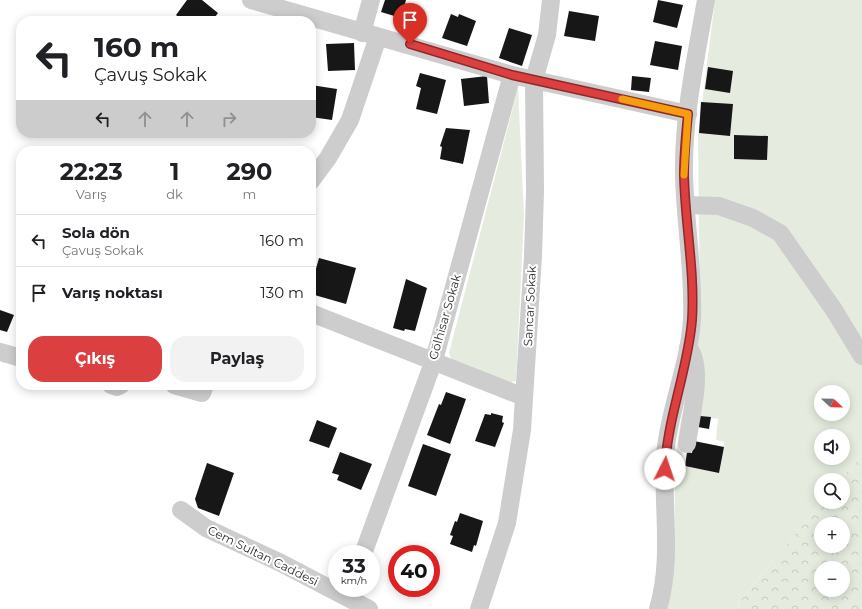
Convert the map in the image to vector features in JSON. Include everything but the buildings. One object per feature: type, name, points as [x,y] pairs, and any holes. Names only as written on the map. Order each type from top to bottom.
[{"type":"street","points":[[251,0],[305,16]]},
{"type":"street","points":[[316,174],[328,158],[350,120],[370,35],[371,0]]},
{"type":"street","name":"Sancar Sokak","points":[[479,609],[507,523],[522,430],[535,192],[534,80],[547,35],[551,0]]},
{"type":"street","points":[[658,609],[662,595],[665,570],[666,453],[688,347],[692,309],[684,156],[688,114],[706,0]]},
{"type":"street","points":[[316,19],[512,75],[688,114]]},
{"type":"street","name":"Gölhisar Sokak","points":[[366,545],[434,360],[512,75]]},
{"type":"street","points":[[686,205],[720,206],[753,218],[780,233],[834,310],[862,356]]},
{"type":"street","points":[[316,315],[434,360],[524,397]]},
{"type":"street","points":[[687,444],[697,373],[695,358],[688,347]]},
{"type":"street","points":[[0,352],[16,357]]},
{"type":"street","name":"Cem Sultan Caddesi","points":[[181,510],[206,528],[281,563],[369,609]]},
{"type":"green space","points":[[715,0],[862,0],[862,456],[846,473],[814,473],[814,509],[816,509],[739,602],[738,609],[667,609],[673,576],[675,475],[678,436],[691,373],[684,420],[682,466],[719,472],[724,442],[716,440],[718,419],[695,415],[696,338],[700,313],[698,136]]},
{"type":"green space","points":[[518,88],[524,216],[516,381],[508,383],[452,361],[449,353]]},
{"type":"green space","points":[[862,456],[862,609],[738,609],[739,602],[816,509],[850,509],[850,473],[846,473]]},
{"type":"slow traffic","points":[[622,99],[688,114],[685,140],[684,175]]},
{"type":"route","points":[[410,44],[512,75],[688,114],[685,140],[684,175],[692,277],[692,321],[683,373],[668,436],[665,469]]}]
